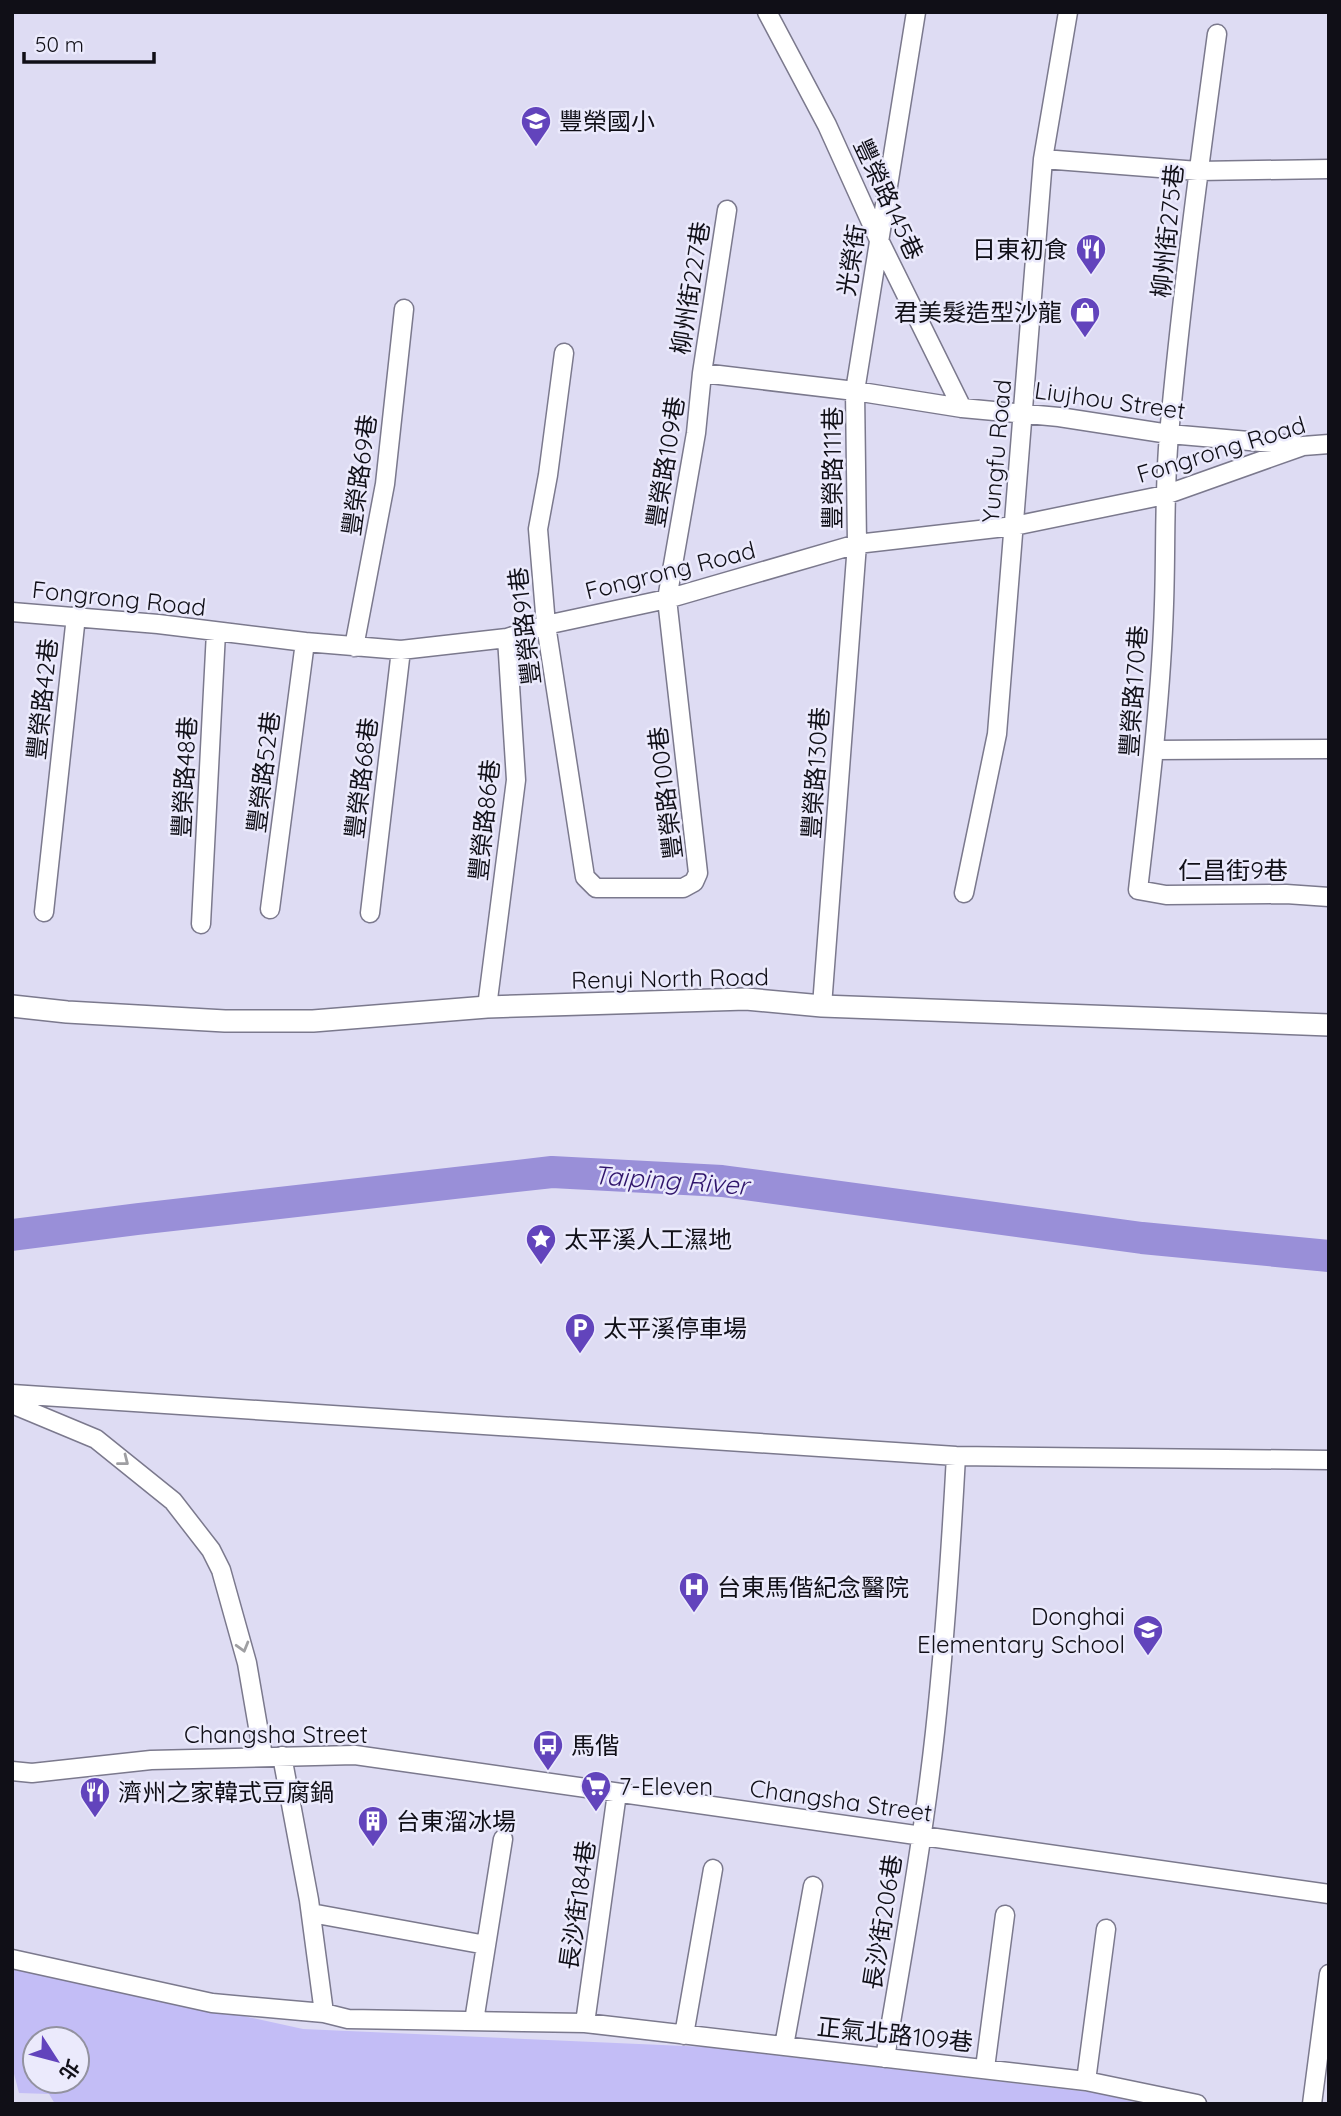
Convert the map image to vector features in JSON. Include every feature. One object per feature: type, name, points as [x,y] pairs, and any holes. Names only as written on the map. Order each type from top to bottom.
[{"type":"street","name":"豐榮路145巷","points":[[767,12],[827,125],[879,240],[962,408]]},
{"type":"street","name":"光榮街","points":[[855,391],[916,12]]},
{"type":"street","name":"Yungfu Road","points":[[964,893],[997,734],[1043,159],[1068,12]]},
{"type":"street","name":"柳州街275巷","points":[[1165,495],[1169,433],[1198,172],[1217,34]]},
{"type":"street","points":[[1043,159],[1198,172],[1329,169]]},
{"type":"street","name":"柳州街227巷","points":[[702,373],[727,210]]},
{"type":"street","name":"豐榮路69巷","points":[[354,647],[385,484],[404,309]]},
{"type":"street","name":"豐榮路91巷","points":[[565,353],[538,529],[546,625],[585,877],[596,888]]},
{"type":"street","name":"Liujhou Street","points":[[702,373],[855,391],[962,408],[1303,446]]},
{"type":"street","name":"豐榮路109巷","points":[[667,599],[692,458],[702,373]]},
{"type":"street","name":"豐榮路111巷","points":[[855,391],[857,544]]},
{"type":"street","name":"Fongrong Road","points":[[12,612],[158,624],[305,642],[401,650],[507,638],[546,625],[667,599],[857,544],[1014,526],[1165,495],[1303,446],[1329,444]]},
{"type":"street","name":"豐榮路170巷","points":[[1138,890],[1154,750],[1164,606],[1165,495]]},
{"type":"street","name":"豐榮路130巷","points":[[822,1006],[857,544]]},
{"type":"street","name":"豐榮路100巷","points":[[596,888],[683,888],[694,882],[698,873],[667,599]]},
{"type":"street","name":"豐榮路42巷","points":[[44,912],[76,616]]},
{"type":"street","name":"豐榮路48巷","points":[[201,924],[216,632]]},
{"type":"street","name":"豐榮路86巷","points":[[486,1007],[516,780],[507,638]]},
{"type":"street","name":"豐榮路52巷","points":[[270,909],[305,642]]},
{"type":"street","name":"豐榮路68巷","points":[[370,913],[401,650]]},
{"type":"street","points":[[1154,750],[1329,749]]},
{"type":"street","name":"仁昌街9巷","points":[[1138,890],[1166,895],[1286,894],[1329,897]]},
{"type":"street","name":"Renyi North Road","points":[[12,1006],[67,1012],[250,1021],[313,1021],[486,1007],[746,999],[822,1006],[1329,1025]]},
{"type":"street","points":[[12,1394],[956,1456],[1329,1460]]},
{"type":"street","points":[[12,1404],[96,1439],[173,1501],[211,1550],[221,1570],[247,1663],[263,1756]]},
{"type":"street","name":"長沙街206巷","points":[[885,2058],[922,1836],[935,1733],[956,1456]]},
{"type":"street","name":"Changsha Street","points":[[12,1771],[32,1773],[151,1760],[355,1755],[1329,1894]]},
{"type":"street","points":[[282,1756],[310,1913],[324,2013]]},
{"type":"street","name":"長沙街184巷","points":[[585,2023],[617,1793]]},
{"type":"street","points":[[474,2021],[503,1839]]},
{"type":"street","points":[[684,2035],[713,1869]]},
{"type":"street","points":[[785,2046],[813,1886]]},
{"type":"street","points":[[310,1913],[486,1945]]},
{"type":"street","points":[[985,2068],[1005,1915]]},
{"type":"street","points":[[1086,2081],[1106,1929]]},
{"type":"street","name":"正氣北路109巷","points":[[12,1959],[212,2003],[324,2013],[348,2019],[585,2023],[1086,2081],[1197,2104]]},
{"type":"street","points":[[1312,2104],[1329,1974]]},
{"type":"shaded area","points":[[12,1968],[303,2029],[707,2047],[1097,2093],[1142,2104],[55,2104],[50,2095],[91,2095],[91,2025],[21,2025],[19,2093],[12,2066]]},
{"type":"waterway","name":"Taiping River","points":[[12,1235],[552,1172],[722,1181],[1142,1238],[1329,1256]]},
{"type":"place","name":"豐榮國小","points":[[536,148]]},
{"type":"place","name":"日東初食","points":[[1091,276]]},
{"type":"place","name":"君美髮造型沙龍","points":[[1085,339]]},
{"type":"place","name":"太平溪人工濕地","points":[[541,1266]]},
{"type":"place","name":"太平溪停車場","points":[[580,1355]]},
{"type":"place","name":"台東馬偕紀念醫院","points":[[694,1614]]},
{"type":"place","name":"Donghai Elementary School","points":[[1148,1657]]},
{"type":"place","name":"馬偕","points":[[548,1772]]},
{"type":"place","name":"7-Eleven","points":[[596,1813]]},
{"type":"place","name":"濟州之家韓式豆腐鍋","points":[[95,1819]]},
{"type":"place","name":"台東溜冰場","points":[[373,1848]]}]
